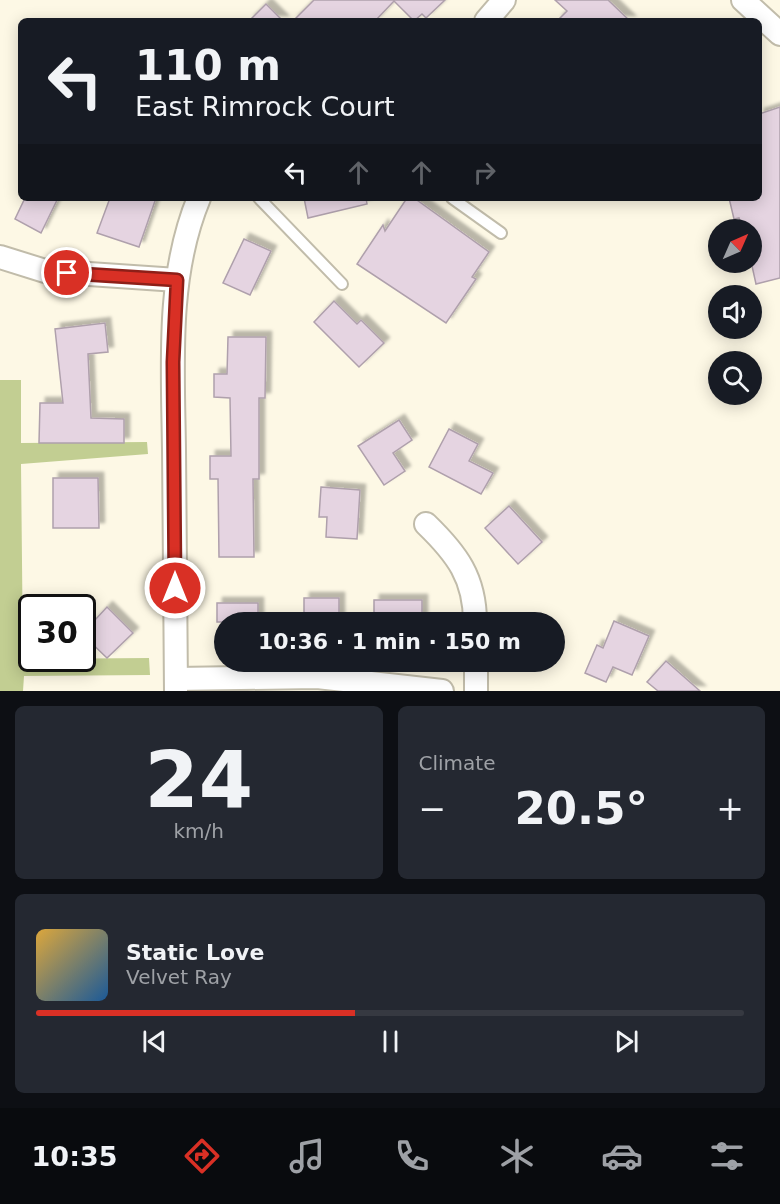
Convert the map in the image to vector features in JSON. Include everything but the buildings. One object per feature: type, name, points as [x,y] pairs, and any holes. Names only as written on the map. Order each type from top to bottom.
[{"type":"street","points":[[489,18],[504,0]]},
{"type":"street","points":[[743,0],[780,34]]},
{"type":"street","points":[[198,201],[191,216],[177,280],[173,362],[176,685],[317,677],[442,691]]},
{"type":"street","points":[[0,257],[45,272],[177,280]]},
{"type":"street","points":[[426,524],[455,552],[475,600],[476,612]]},
{"type":"street","points":[[476,672],[476,691]]},
{"type":"lane","points":[[262,201],[342,284]]},
{"type":"lane","points":[[456,201],[501,233]]},
{"type":"green space","points":[[0,380],[21,380],[21,443],[147,442],[148,454],[21,464],[22,594],[18,594],[18,672],[96,672],[96,658],[149,658],[150,675],[24,676],[23,691],[0,691]]},
{"type":"route","points":[[67,273],[177,280],[173,362],[175,588]]}]
